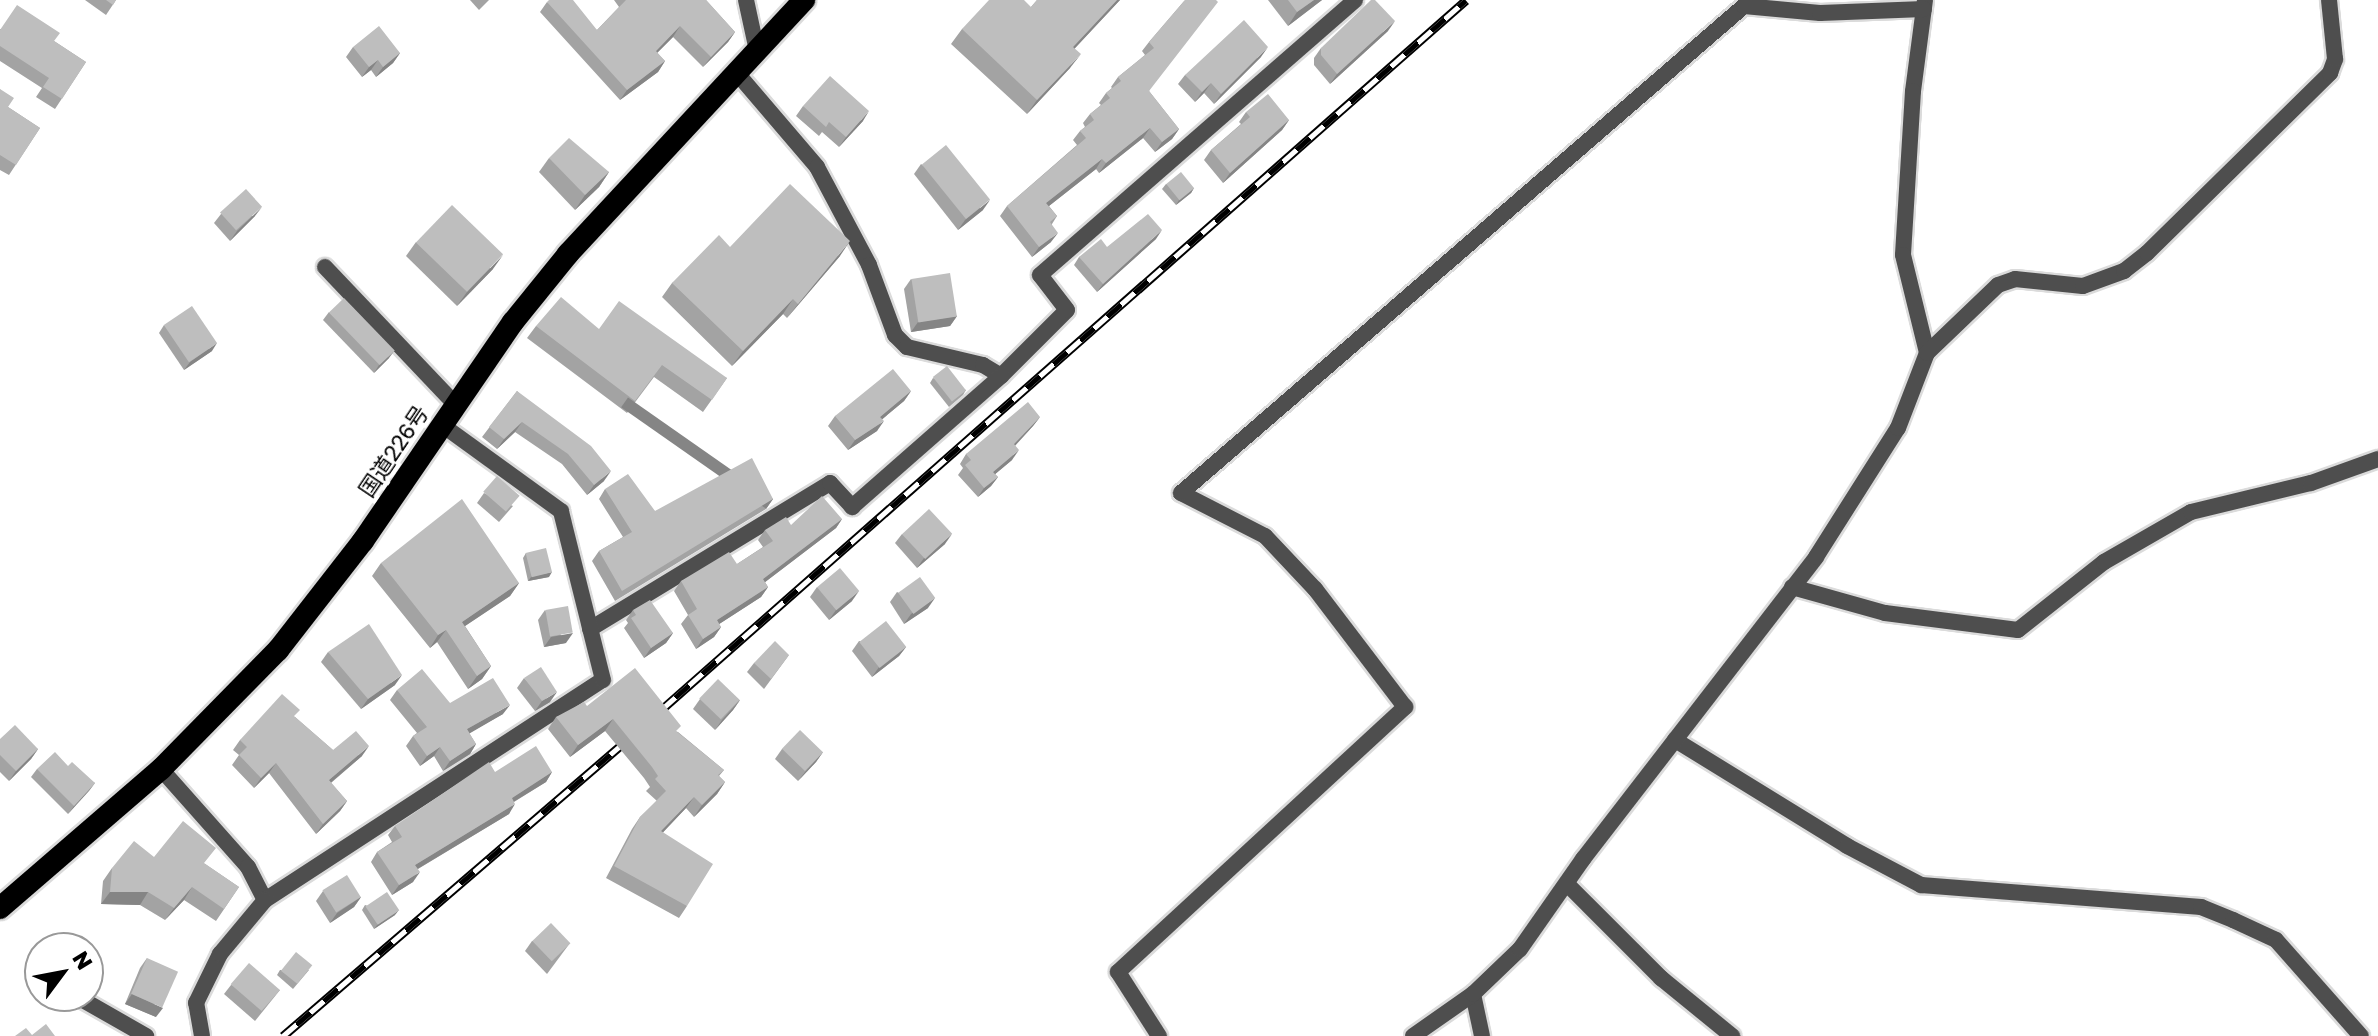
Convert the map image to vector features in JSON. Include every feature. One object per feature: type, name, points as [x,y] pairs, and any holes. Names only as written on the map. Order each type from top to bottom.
[{"type":"highway","name":"国道226号","points":[[0,908],[161,769],[278,650],[363,541],[456,405],[568,254],[804,0]]},
{"type":"street","points":[[746,0],[757,51]]},
{"type":"street","points":[[590,629],[830,483],[852,507],[1001,376],[1067,310],[1040,275],[1355,0]]},
{"type":"street","points":[[1413,1036],[1473,994],[1520,949],[1792,587],[1898,428],[1927,353],[1998,285],[2015,279],[2083,286],[2124,271],[2147,253],[2330,73],[2335,59],[2329,0]]},
{"type":"street","points":[[1159,1036],[1118,972],[1405,707],[1315,589],[1265,536],[1181,493],[1744,6],[1820,13],[1925,5],[1913,91],[1903,255],[1927,353]]},
{"type":"street","points":[[736,72],[817,167],[869,265],[895,335],[907,347],[983,365],[1001,376]]},
{"type":"street","points":[[325,267],[456,405]]},
{"type":"street","points":[[202,1036],[196,1003],[220,954],[265,900],[603,680],[561,511],[442,425]]},
{"type":"street","points":[[1792,587],[1885,613],[2018,630],[2104,562],[2191,512],[2311,483],[2378,459]]},
{"type":"street","points":[[1675,740],[1847,846],[1921,885],[2201,907],[2233,920],[2276,940],[2361,1036]]},
{"type":"street","points":[[161,769],[248,867],[265,900]]},
{"type":"street","points":[[1568,885],[1661,978],[1732,1036]]},
{"type":"street","points":[[1473,994],[1482,1036]]},
{"type":"street","points":[[104,1012],[146,1036]]},
{"type":"building","points":[[573,0],[597,30],[626,0],[706,0],[735,32],[711,57],[680,26],[656,51],[665,61],[627,90],[547,2]]},
{"type":"building","points":[[989,0],[1024,0],[1031,7],[1037,0],[1117,0],[1073,47],[1081,54],[1037,100],[962,29]]},
{"type":"building","points":[[1185,0],[1218,2],[1149,91],[1179,129],[1162,142],[1150,128],[1106,163],[1102,159],[1046,203],[1057,216],[1050,222],[1058,233],[1039,247],[1007,206],[1086,138],[1080,131],[1094,120],[1090,114],[1110,98],[1106,93],[1121,81],[1118,77],[1154,48],[1149,42]]},
{"type":"building","points":[[1288,0],[1314,0],[1297,12]]},
{"type":"building","points":[[1371,0],[1375,0],[1395,21],[1337,74],[1321,55],[1321,48]]},
{"type":"building","points":[[17,5],[60,33],[54,41],[86,62],[62,99],[43,87],[49,78],[0,46],[0,30]]},
{"type":"building","points":[[1244,20],[1268,47],[1221,94],[1211,83],[1202,92],[1185,75]]},
{"type":"building","points":[[379,26],[400,53],[383,67],[378,60],[369,67],[353,47]]},
{"type":"building","points":[[830,76],[869,111],[846,137],[829,122],[826,127],[803,106]]},
{"type":"building","points":[[0,89],[14,98],[8,107],[40,128],[16,165],[0,155]]},
{"type":"building","points":[[1268,94],[1289,120],[1230,173],[1211,150],[1250,117],[1246,112]]},
{"type":"building","points":[[569,138],[609,172],[585,195],[549,158]]},
{"type":"building","points":[[946,145],[990,199],[966,219],[922,165]]},
{"type":"building","points":[[1181,172],[1194,188],[1179,200],[1166,184]]},
{"type":"building","points":[[790,184],[850,241],[798,304],[793,299],[743,351],[672,283],[719,235],[730,247]]},
{"type":"building","points":[[246,189],[262,207],[236,230],[220,212]]},
{"type":"building","points":[[452,205],[503,254],[467,292],[416,242]]},
{"type":"building","points":[[1148,214],[1162,230],[1103,284],[1079,257],[1101,239],[1107,247]]},
{"type":"building","points":[[950,273],[957,316],[918,323],[911,279]]},
{"type":"building","points":[[561,297],[599,329],[619,301],[727,378],[712,400],[662,365],[635,401],[536,326]]},
{"type":"building","points":[[344,298],[395,351],[380,365],[329,313]]},
{"type":"building","points":[[192,306],[217,343],[189,362],[164,325]]},
{"type":"building","points":[[947,366],[966,390],[952,402],[933,377]]},
{"type":"building","points":[[893,369],[911,391],[880,417],[884,421],[855,440],[835,416]]},
{"type":"building","points":[[517,391],[591,446],[611,471],[594,485],[568,454],[522,422],[504,439],[489,427]]},
{"type":"building","points":[[1028,402],[1040,417],[1014,444],[1019,450],[993,472],[998,477],[984,488],[965,465],[971,460],[966,454]]},
{"type":"building","points":[[752,458],[773,499],[622,591],[599,551],[632,532],[605,489],[628,474],[655,511]]},
{"type":"building","points":[[497,476],[520,496],[506,512],[483,492]]},
{"type":"building","points":[[822,496],[842,519],[763,579],[768,587],[717,620],[721,627],[703,639],[688,615],[697,609],[681,581],[729,552],[737,564],[773,541],[765,530],[786,517],[791,525]]},
{"type":"building","points":[[462,499],[519,583],[462,622],[491,666],[477,676],[446,630],[438,635],[381,563]]},
{"type":"building","points":[[929,509],[952,534],[925,559],[902,534]]},
{"type":"building","points":[[546,548],[552,572],[532,577],[526,553]]},
{"type":"building","points":[[840,568],[859,591],[836,610],[817,587]]},
{"type":"building","points":[[920,577],[935,598],[913,614],[898,593]]},
{"type":"building","points":[[650,600],[673,633],[651,648],[631,618],[636,615],[633,610]]},
{"type":"building","points":[[568,606],[573,633],[550,637],[545,610]]},
{"type":"building","points":[[886,621],[906,647],[880,668],[859,642]]},
{"type":"building","points":[[369,624],[402,675],[368,699],[328,652]]},
{"type":"building","points":[[775,641],[789,655],[771,679],[754,663]]},
{"type":"building","points":[[541,667],[557,692],[542,701],[524,678]]},
{"type":"building","points":[[635,668],[681,726],[676,731],[724,770],[718,775],[725,782],[702,805],[694,797],[661,831],[713,864],[687,906],[614,866],[640,817],[666,791],[655,779],[658,776],[652,767],[613,719],[578,745],[556,717],[584,702],[587,706]]},
{"type":"building","points":[[422,669],[450,703],[493,678],[510,705],[467,729],[476,744],[450,761],[440,747],[427,756],[413,736],[427,727],[397,690]]},
{"type":"building","points":[[718,679],[740,700],[721,719],[699,698]]},
{"type":"building","points":[[282,694],[300,710],[294,716],[333,750],[356,731],[369,746],[329,780],[347,801],[323,824],[276,763],[261,778],[239,755],[247,747],[240,740]]},
{"type":"building","points":[[15,725],[38,749],[16,771],[0,755],[0,739]]},
{"type":"building","points":[[800,730],[823,752],[805,771],[782,749]]},
{"type":"building","points":[[536,746],[552,772],[512,798],[515,804],[415,865],[420,872],[399,885],[377,852],[402,837],[395,826],[489,762],[495,772]]},
{"type":"building","points":[[55,752],[68,766],[72,762],[95,783],[74,806],[37,769]]},
{"type":"building","points":[[183,821],[216,848],[204,863],[239,887],[224,909],[192,887],[174,908],[148,892],[110,892],[112,868],[134,841],[154,857]]},
{"type":"building","points":[[347,875],[361,897],[336,912],[322,890]]},
{"type":"building","points":[[387,892],[399,910],[378,925],[365,907]]},
{"type":"building","points":[[551,923],[570,943],[552,961],[532,941]]},
{"type":"building","points":[[296,952],[312,965],[297,984],[281,971]]},
{"type":"building","points":[[147,958],[178,972],[162,1007],[131,994]]},
{"type":"building","points":[[249,963],[280,990],[262,1011],[231,984]]},
{"type":"building","points":[[46,1024],[55,1036],[15,1036],[26,1028],[32,1035]]},
{"type":"railway","points":[[283,1036],[635,733],[1466,0]]}]
